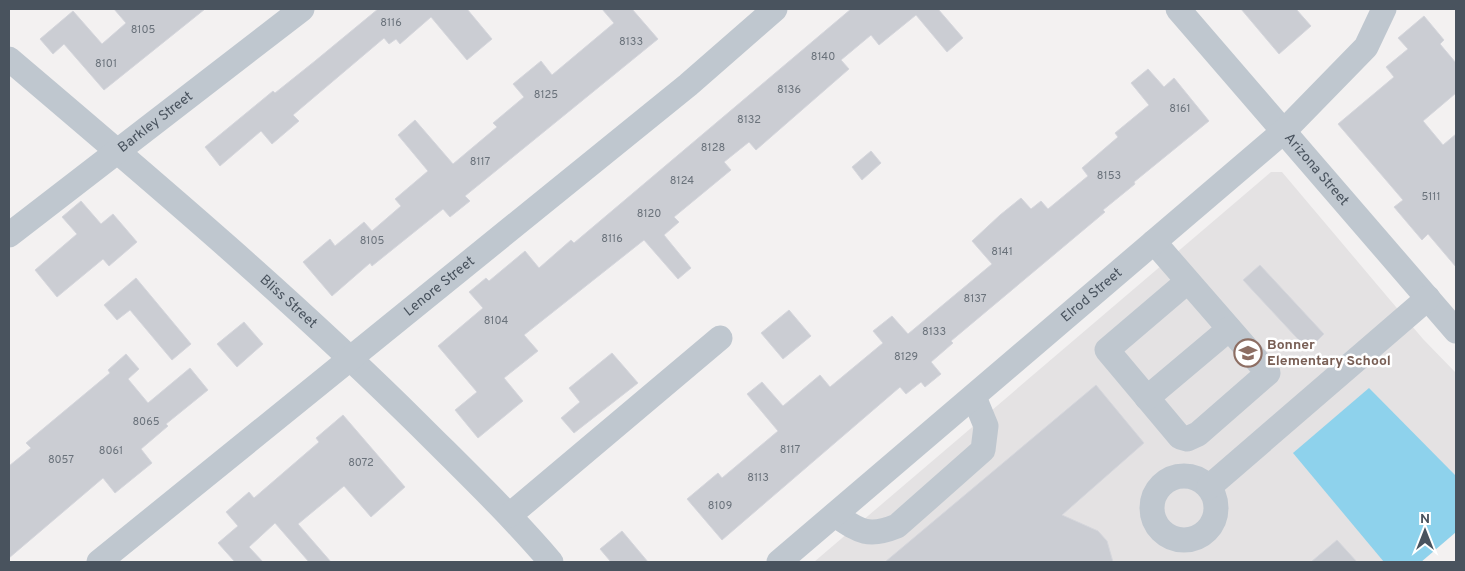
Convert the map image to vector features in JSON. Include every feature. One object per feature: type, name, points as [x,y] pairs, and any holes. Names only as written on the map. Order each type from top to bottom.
[{"type":"street","name":"Barkley Street","points":[[9,235],[302,9]]},
{"type":"street","name":"Lenore Street","points":[[99,562],[688,85],[776,9]]},
{"type":"street","name":"Arizona Street","points":[[1178,9],[1456,331]]},
{"type":"street","name":"Elrod Street","points":[[779,562],[1284,130],[1366,47],[1384,9]]},
{"type":"street","name":"Bliss Street","points":[[9,59],[117,151],[350,357],[510,515],[551,562]]},
{"type":"street","points":[[1154,242],[1188,280],[1268,373],[1198,434],[1187,439],[1180,437],[1107,350],[1188,280]]},
{"type":"street","points":[[1209,487],[1428,298]]},
{"type":"street","points":[[1147,398],[1229,328]]},
{"type":"street","points":[[510,515],[720,338]]},
{"type":"street","points":[[836,515],[859,531],[880,533],[897,526],[982,450],[986,426],[974,396]]},
{"type":"shaded area","name":"Bonner Elementary School","points":[[1271,172],[1282,172],[1423,339],[1456,373],[1456,532],[1421,562],[814,562]]},
{"type":"water","points":[[1369,388],[1456,476],[1456,532],[1421,562],[1384,562],[1293,453]]},
{"type":"building","points":[[114,9],[205,9],[104,90],[64,44],[53,54],[40,39],[73,11],[102,44],[126,23]]},
{"type":"building","points":[[378,9],[467,9],[492,39],[467,60],[431,17],[400,44],[396,39],[389,44],[384,38],[293,115],[299,121],[272,144],[261,131],[220,166],[205,147]]},
{"type":"building","points":[[602,9],[632,9],[658,39],[465,196],[470,201],[450,217],[443,209],[372,266],[370,263],[332,296],[303,262],[330,239],[335,246],[364,222],[372,231],[401,206],[395,199],[428,171],[398,135],[415,120],[453,164],[497,127],[493,123],[524,97],[513,84],[541,61],[552,75],[614,23]]},
{"type":"building","points":[[851,9],[938,9],[963,38],[947,52],[916,15],[879,45],[871,35],[841,60],[849,69],[756,150],[749,142],[724,162],[731,170],[674,217],[679,222],[664,235],[691,268],[678,279],[644,240],[524,335],[538,351],[504,378],[523,401],[478,438],[455,410],[477,392],[438,346],[483,308],[469,292],[486,278],[489,281],[525,251],[539,268],[571,240],[574,243]]},
{"type":"building","points":[[1241,9],[1296,9],[1311,26],[1279,54]]},
{"type":"building","points":[[1424,16],[1444,40],[1440,44],[1456,63],[1456,93],[1423,121],[1443,145],[1456,134],[1456,267],[1428,234],[1422,240],[1394,207],[1403,200],[1338,124],[1394,77],[1386,67],[1408,49],[1398,38]]},
{"type":"building","points":[[1148,69],[1164,87],[1174,78],[1209,121],[1134,182],[1135,184],[1103,210],[1105,212],[951,341],[953,343],[931,362],[941,374],[925,387],[921,382],[906,394],[900,387],[722,540],[687,499],[718,473],[722,478],[778,431],[747,394],[762,382],[783,406],[820,375],[830,387],[883,343],[873,331],[892,316],[908,334],[992,264],[972,241],[1000,215],[1021,198],[1031,209],[1041,201],[1048,209],[1088,176],[1082,168],[1118,137],[1115,133],[1149,105],[1131,83]]},
{"type":"building","points":[[871,151],[881,163],[862,180],[852,167]]},
{"type":"building","points":[[81,201],[101,224],[113,214],[137,242],[109,266],[103,259],[57,297],[35,270],[77,234],[62,217]]},
{"type":"building","points":[[1260,265],[1324,334],[1308,350],[1243,280]]},
{"type":"building","points":[[136,278],[191,344],[172,360],[130,310],[117,320],[104,305]]},
{"type":"building","points":[[789,310],[811,336],[783,359],[761,333]]},
{"type":"building","points":[[244,322],[263,344],[237,367],[217,344]]},
{"type":"building","points":[[612,353],[638,383],[574,433],[561,418],[580,402],[569,388]]},
{"type":"building","points":[[126,354],[139,369],[128,379],[148,403],[190,368],[208,390],[166,424],[168,426],[141,449],[152,463],[115,493],[103,478],[9,558],[9,466],[31,448],[26,443],[110,373],[108,370]]},
{"type":"building","points":[[1096,385],[1144,443],[1062,515],[1098,531],[1107,541],[1113,562],[885,562]]},
{"type":"building","points":[[343,415],[405,487],[371,517],[344,486],[298,524],[331,562],[309,562],[275,523],[249,547],[263,562],[235,562],[218,543],[238,526],[226,512],[249,492],[254,498],[319,442],[316,438]]},
{"type":"building","points":[[622,531],[648,562],[611,562],[600,549]]},
{"type":"building","points":[[1337,540],[1357,562],[1311,562]]},
{"type":"place","name":"Bonner Elementary School","points":[[1248,353]]}]
